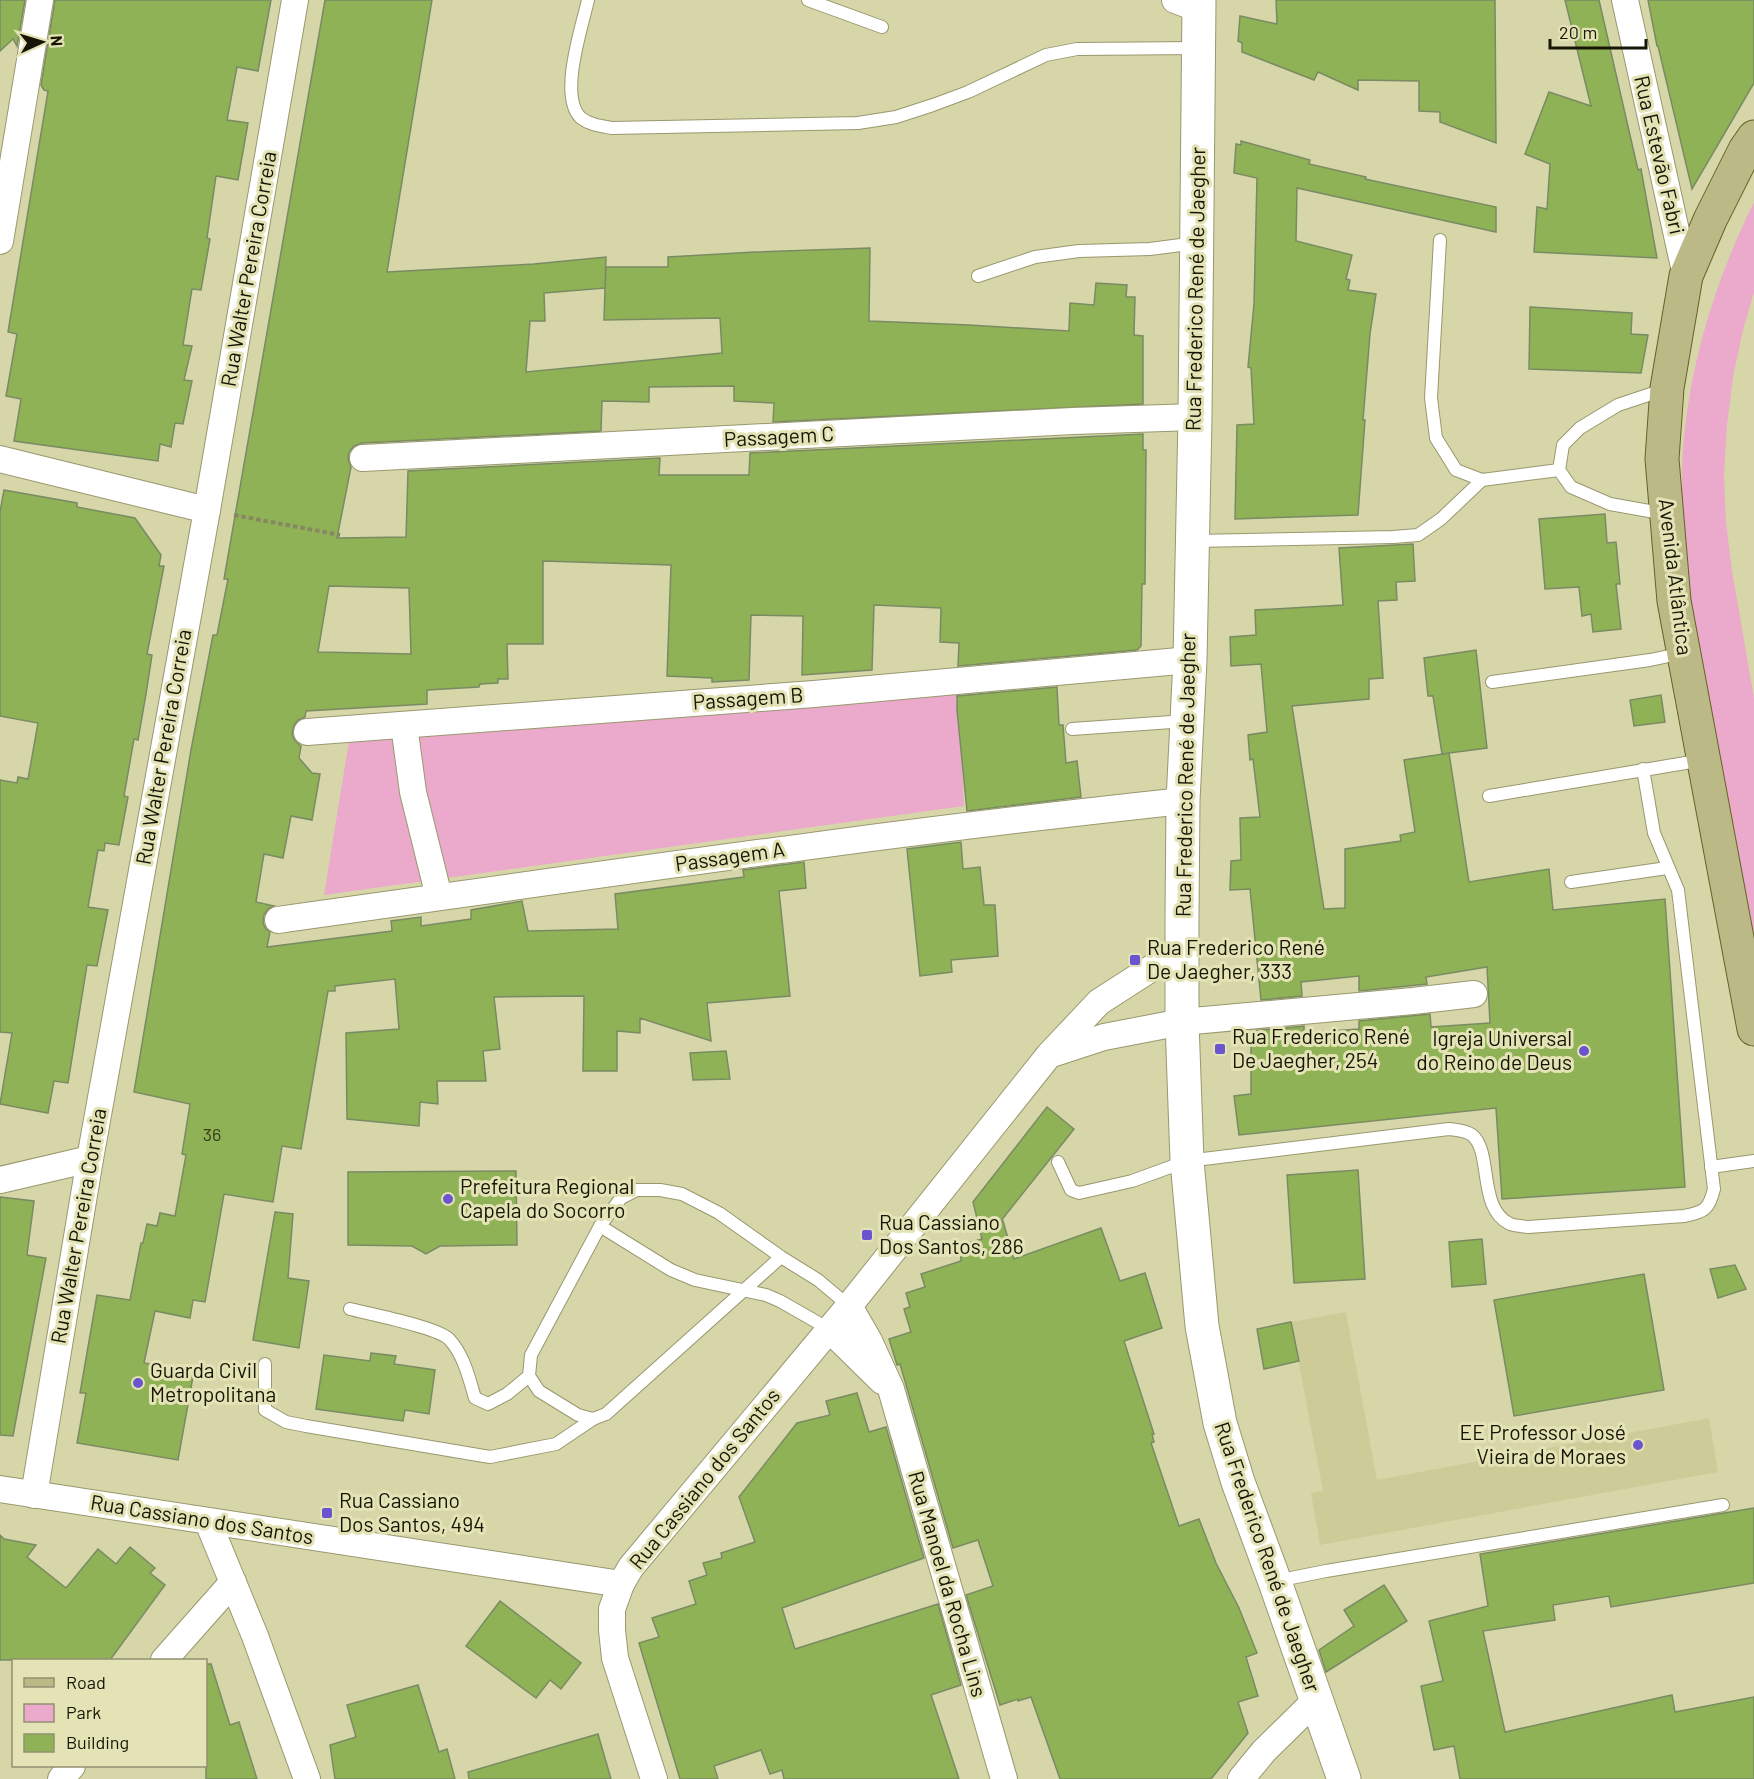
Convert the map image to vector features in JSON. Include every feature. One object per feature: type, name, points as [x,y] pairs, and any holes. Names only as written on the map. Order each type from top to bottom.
[{"type":"main road","name":"Rua Frederico René de Jaegher","points":[[1191,3],[1198,48],[1195,417],[1182,915],[1182,1022],[1187,1161],[1202,1326],[1220,1423],[1238,1482],[1344,1779]]},
{"type":"main road","name":"Avenida Atlântica","points":[[1754,137],[1745,150],[1710,220],[1686,276],[1667,388],[1662,459],[1674,601],[1754,1029]]},
{"type":"street","points":[[0,240],[7,160],[40,0]]},
{"type":"street","name":"Rua Walter Pereira Correia","points":[[34,1495],[90,1159],[296,0]]},
{"type":"street","name":"Rua Estevão Fabri","points":[[1624,0],[1686,276]]},
{"type":"street","name":"Passagem C","points":[[363,458],[1073,421],[1195,417]]},
{"type":"street","points":[[0,459],[207,510]]},
{"type":"street","name":"Passagem B","points":[[307,732],[814,694],[1190,660]]},
{"type":"street","points":[[404,725],[413,792],[439,897]]},
{"type":"street","name":"Passagem A","points":[[278,920],[799,847],[1184,801]]},
{"type":"street","name":"Rua Cassiano dos Santos","points":[[0,1489],[621,1584],[631,1568],[849,1306],[1049,1055],[1099,1002],[1183,948]]},
{"type":"street","points":[[1049,1055],[1104,1037],[1182,1022],[1474,994]]},
{"type":"street","points":[[0,1180],[90,1159]]},
{"type":"street","name":"Rua Manoel da Rocha Lins","points":[[849,1306],[869,1341],[891,1389],[1004,1779]]},
{"type":"street","name":"Rua Manoel da Rocha Lins","points":[[829,1329],[891,1389]]},
{"type":"street","points":[[208,1522],[255,1636],[307,1779]]},
{"type":"street","points":[[165,1659],[233,1582]]},
{"type":"street","points":[[621,1584],[612,1609],[615,1658],[654,1779]]},
{"type":"street","points":[[1241,1779],[1264,1751],[1316,1700]]},
{"type":"street","points":[[61,1779],[71,1767]]},
{"type":"lane","points":[[588,0],[570,80],[571,100],[580,117],[592,124],[612,128],[858,123],[897,117],[933,105],[968,92],[1046,55],[1077,49],[1198,48]]},
{"type":"lane","points":[[808,0],[882,27]]},
{"type":"lane","points":[[1440,240],[1431,398],[1437,438],[1456,470],[1482,480],[1559,470]]},
{"type":"lane","points":[[978,276],[1035,256],[1150,249],[1197,243]]},
{"type":"lane","points":[[1666,514],[1610,504],[1571,487],[1559,470],[1563,445],[1580,428],[1618,405],[1667,388]]},
{"type":"lane","points":[[1192,540],[1418,535],[1441,519],[1482,480]]},
{"type":"lane","points":[[1492,682],[1650,660],[1684,653]]},
{"type":"lane","points":[[1072,729],[1187,721]]},
{"type":"lane","points":[[1489,796],[1704,760]]},
{"type":"lane","points":[[1058,1162],[1071,1190],[1079,1193],[1132,1181],[1187,1161],[1449,1129],[1471,1134],[1480,1146],[1488,1190],[1496,1212],[1509,1224],[1528,1227],[1698,1214],[1710,1205],[1714,1189],[1678,890],[1654,833],[1643,769]]},
{"type":"lane","points":[[1571,882],[1667,868]]},
{"type":"lane","points":[[1711,1167],[1754,1161]]},
{"type":"lane","points":[[593,1419],[578,1415],[539,1391],[529,1376],[531,1355],[600,1226],[621,1198],[637,1190],[660,1190],[682,1194],[719,1213],[818,1280],[849,1306]]},
{"type":"lane","points":[[600,1226],[670,1270],[695,1280],[766,1295],[829,1329]]},
{"type":"lane","points":[[265,1364],[265,1410],[286,1422],[490,1456],[556,1444],[593,1419],[606,1414],[781,1257]]},
{"type":"lane","points":[[350,1309],[423,1327],[447,1337],[462,1359],[476,1398],[488,1404],[507,1394],[529,1376]]},
{"type":"lane","points":[[1275,1582],[1326,1571],[1723,1505]]},
{"type":"path","points":[[207,510],[340,535]]},
{"type":"shaded area","name":"EE Professor José Vieira de Moraes","points":[[1346,1312],[1377,1480],[1709,1418],[1718,1472],[1320,1545],[1311,1493],[1323,1491],[1291,1322]]},
{"type":"green space","points":[[1754,202],[1754,292],[1733,377],[1724,474],[1726,523],[1732,571],[1754,698],[1754,946],[1685,572],[1682,483],[1684,436],[1695,366],[1714,299]]},
{"type":"green space","points":[[958,689],[964,806],[324,895],[349,741]]},
{"type":"building","points":[[0,0],[25,0],[17,46],[13,39],[0,51]]},
{"type":"building","points":[[55,0],[271,0],[258,71],[237,67],[227,120],[248,123],[238,180],[216,176],[207,238],[210,239],[201,290],[192,289],[183,345],[192,346],[184,380],[192,381],[183,424],[175,423],[171,447],[160,444],[158,461],[14,441],[21,399],[6,396],[17,334],[8,332],[48,91],[44,90],[41,85]]},
{"type":"building","points":[[325,0],[432,0],[387,272],[534,264],[606,257],[605,288],[606,267],[668,267],[668,257],[870,248],[869,321],[1069,331],[1070,303],[1094,305],[1096,283],[1127,285],[1126,297],[1135,297],[1134,335],[1143,336],[1143,404],[773,422],[774,403],[734,401],[734,386],[649,387],[649,402],[602,401],[601,431],[362,443],[354,446],[349,452],[348,459],[351,467],[337,538],[406,537],[408,471],[660,458],[659,475],[749,475],[750,453],[1143,434],[1143,450],[1146,450],[1145,584],[1142,584],[1141,646],[1137,650],[958,666],[959,643],[940,642],[941,608],[874,605],[872,670],[802,675],[803,616],[751,615],[749,680],[712,682],[712,678],[667,676],[671,565],[543,561],[543,644],[507,644],[508,679],[498,679],[498,683],[480,684],[479,687],[427,690],[427,704],[306,711],[305,717],[294,725],[292,734],[301,746],[299,758],[312,773],[320,774],[312,820],[291,816],[283,858],[264,854],[256,902],[274,906],[264,915],[263,923],[270,932],[267,947],[392,931],[391,921],[421,917],[421,926],[471,919],[471,910],[522,901],[528,931],[618,929],[615,894],[744,877],[743,870],[804,862],[806,888],[779,891],[790,996],[707,1003],[711,1041],[640,1018],[640,1033],[617,1031],[617,1071],[583,1071],[584,996],[494,997],[500,1049],[483,1051],[486,1081],[437,1081],[438,1104],[420,1102],[419,1126],[347,1119],[346,1033],[399,1029],[395,979],[335,986],[335,991],[328,991],[301,1149],[282,1146],[273,1202],[224,1194],[205,1302],[193,1300],[190,1318],[155,1311],[144,1363],[194,1371],[178,1460],[77,1443],[86,1393],[80,1393],[97,1295],[130,1300],[147,1224],[157,1226],[160,1213],[175,1216],[186,1155],[182,1154],[190,1104],[134,1092],[191,750],[213,635],[217,635],[228,579],[224,579]],"holes":[[[605,288],[604,320],[720,318],[722,353],[526,372],[530,321],[545,321],[544,293]],[[329,586],[409,588],[411,654],[318,652]]]},
{"type":"building","points":[[1276,0],[1495,0],[1496,143],[1440,122],[1440,112],[1419,111],[1419,81],[1358,80],[1358,90],[1318,72],[1314,80],[1242,52],[1242,43],[1238,41],[1240,16],[1277,24]]},
{"type":"building","points":[[1565,0],[1599,0],[1638,170],[1641,169],[1657,258],[1534,252],[1537,207],[1547,209],[1550,164],[1525,154],[1549,92],[1591,106]]},
{"type":"building","points":[[1648,0],[1754,0],[1754,83],[1692,189],[1657,46]]},
{"type":"building","points":[[1241,141],[1310,160],[1309,164],[1366,177],[1365,179],[1496,207],[1496,232],[1297,188],[1296,241],[1352,255],[1346,279],[1350,280],[1348,290],[1376,294],[1370,334],[1358,515],[1235,519],[1237,425],[1254,424],[1251,368],[1248,367],[1254,304],[1257,178],[1234,173],[1236,144],[1241,145]]},
{"type":"building","points":[[1530,307],[1632,313],[1631,334],[1648,335],[1641,373],[1529,369]]},
{"type":"building","points":[[4,490],[77,503],[77,507],[135,518],[161,555],[159,566],[164,566],[147,654],[152,655],[138,740],[134,739],[124,796],[128,797],[119,845],[105,843],[104,851],[98,850],[88,907],[108,910],[97,966],[87,965],[68,1083],[54,1081],[48,1113],[0,1104],[12,1033],[0,1032],[0,780],[17,783],[18,777],[28,779],[38,723],[0,716],[0,512]]},
{"type":"building","points":[[1605,514],[1607,543],[1616,542],[1620,584],[1616,584],[1621,629],[1593,632],[1591,614],[1582,616],[1579,587],[1545,589],[1539,519]]},
{"type":"building","points":[[1413,544],[1415,581],[1396,582],[1397,600],[1378,601],[1383,678],[1369,679],[1369,699],[1292,706],[1324,909],[1345,908],[1345,849],[1401,841],[1400,835],[1415,832],[1404,760],[1449,753],[1469,882],[1549,869],[1553,910],[1665,899],[1685,1187],[1502,1199],[1496,1108],[1239,1135],[1234,1096],[1251,1094],[1251,1031],[1304,1026],[1304,1033],[1359,1029],[1359,1021],[1430,1014],[1431,1027],[1490,1023],[1487,967],[1426,977],[1427,984],[1359,991],[1359,976],[1301,982],[1302,996],[1261,1000],[1250,889],[1230,890],[1231,861],[1241,860],[1240,818],[1260,817],[1248,735],[1267,732],[1261,664],[1231,666],[1230,637],[1256,635],[1255,610],[1343,605],[1339,548]]},
{"type":"building","points":[[1476,650],[1487,748],[1442,754],[1433,696],[1428,696],[1424,658]]},
{"type":"building","points":[[1057,687],[1059,725],[1063,725],[1066,763],[1077,761],[1081,797],[967,811],[957,696]]},
{"type":"building","points":[[1661,695],[1665,722],[1634,726],[1630,700]]},
{"type":"building","points":[[961,842],[963,869],[980,867],[984,905],[995,905],[998,956],[951,960],[952,972],[920,976],[907,849]]},
{"type":"building","points":[[726,1051],[730,1079],[693,1080],[690,1053]]},
{"type":"building","points":[[1047,1107],[1074,1129],[1000,1222],[1003,1221],[1014,1259],[1101,1228],[1120,1281],[1145,1273],[1162,1328],[1124,1341],[1154,1434],[1152,1434],[1154,1442],[1151,1443],[1179,1526],[1199,1519],[1216,1563],[1239,1608],[1257,1653],[1246,1657],[1258,1696],[1238,1702],[1248,1733],[1211,1779],[1060,1779],[1031,1697],[1000,1705],[966,1595],[993,1586],[978,1540],[953,1548],[900,1364],[897,1365],[889,1339],[911,1332],[904,1309],[910,1307],[906,1293],[925,1287],[921,1274],[961,1261],[960,1245],[982,1239],[973,1202]]},
{"type":"building","points":[[1358,1170],[1365,1279],[1294,1283],[1287,1175]]},
{"type":"building","points":[[516,1171],[517,1245],[440,1246],[426,1254],[412,1246],[348,1245],[348,1172]]},
{"type":"building","points":[[0,1197],[34,1201],[27,1255],[46,1258],[13,1436],[0,1435]]},
{"type":"building","points":[[275,1212],[293,1214],[288,1278],[309,1281],[299,1348],[253,1340]]},
{"type":"building","points":[[1482,1239],[1486,1284],[1452,1287],[1449,1242]]},
{"type":"building","points":[[1735,1265],[1746,1289],[1718,1298],[1710,1269]]},
{"type":"building","points":[[1644,1274],[1664,1390],[1514,1416],[1494,1300]]},
{"type":"building","points":[[1291,1322],[1299,1361],[1264,1369],[1257,1329]]},
{"type":"building","points":[[371,1353],[396,1356],[394,1364],[435,1370],[429,1414],[405,1410],[403,1421],[316,1409],[324,1355],[370,1361]]},
{"type":"building","points":[[857,1393],[869,1432],[886,1427],[924,1558],[782,1608],[795,1649],[938,1604],[961,1685],[931,1695],[959,1779],[784,1779],[782,1770],[770,1774],[761,1750],[714,1766],[718,1779],[680,1779],[639,1643],[659,1637],[652,1618],[696,1604],[689,1581],[707,1575],[703,1563],[722,1558],[721,1553],[755,1542],[739,1497],[797,1423],[830,1415],[826,1401]]},
{"type":"building","points":[[1754,1508],[1754,1583],[1611,1607],[1609,1596],[1553,1605],[1555,1620],[1483,1631],[1505,1732],[1672,1695],[1675,1712],[1754,1697],[1754,1779],[1460,1779],[1454,1746],[1434,1750],[1421,1686],[1443,1681],[1429,1621],[1488,1606],[1480,1554]]},
{"type":"building","points":[[0,1535],[4,1539],[36,1545],[27,1557],[66,1588],[98,1549],[116,1564],[130,1547],[155,1568],[150,1573],[165,1585],[111,1659],[0,1660]]},
{"type":"building","points":[[1384,1585],[1407,1621],[1326,1672],[1319,1650],[1354,1626],[1344,1610]]},
{"type":"building","points":[[500,1601],[581,1663],[561,1689],[550,1680],[536,1698],[466,1646]]},
{"type":"building","points":[[207,1664],[211,1664],[230,1725],[239,1722],[257,1779],[206,1779]]},
{"type":"building","points":[[418,1685],[439,1752],[447,1749],[455,1779],[335,1779],[330,1745],[356,1737],[347,1705]]},
{"type":"building","points":[[598,1734],[611,1779],[469,1779],[468,1772]]},
{"type":"place","name":"Rua Frederico René De Jaegher, 333","points":[[1135,960]]},
{"type":"place","name":"Rua Frederico René De Jaegher, 254","points":[[1220,1049]]},
{"type":"place","name":"Igreja Universal do Reino de Deus","points":[[1584,1051]]},
{"type":"place","name":"Prefeitura Regional Capela do Socorro","points":[[448,1199]]},
{"type":"place","name":"Rua Cassiano Dos Santos, 286","points":[[867,1235]]},
{"type":"place","name":"Guarda Civil Metropolitana","points":[[138,1383]]},
{"type":"place","name":"EE Professor José Vieira de Moraes","points":[[1638,1445]]},
{"type":"place","name":"Rua Cassiano Dos Santos, 494","points":[[327,1513]]}]
